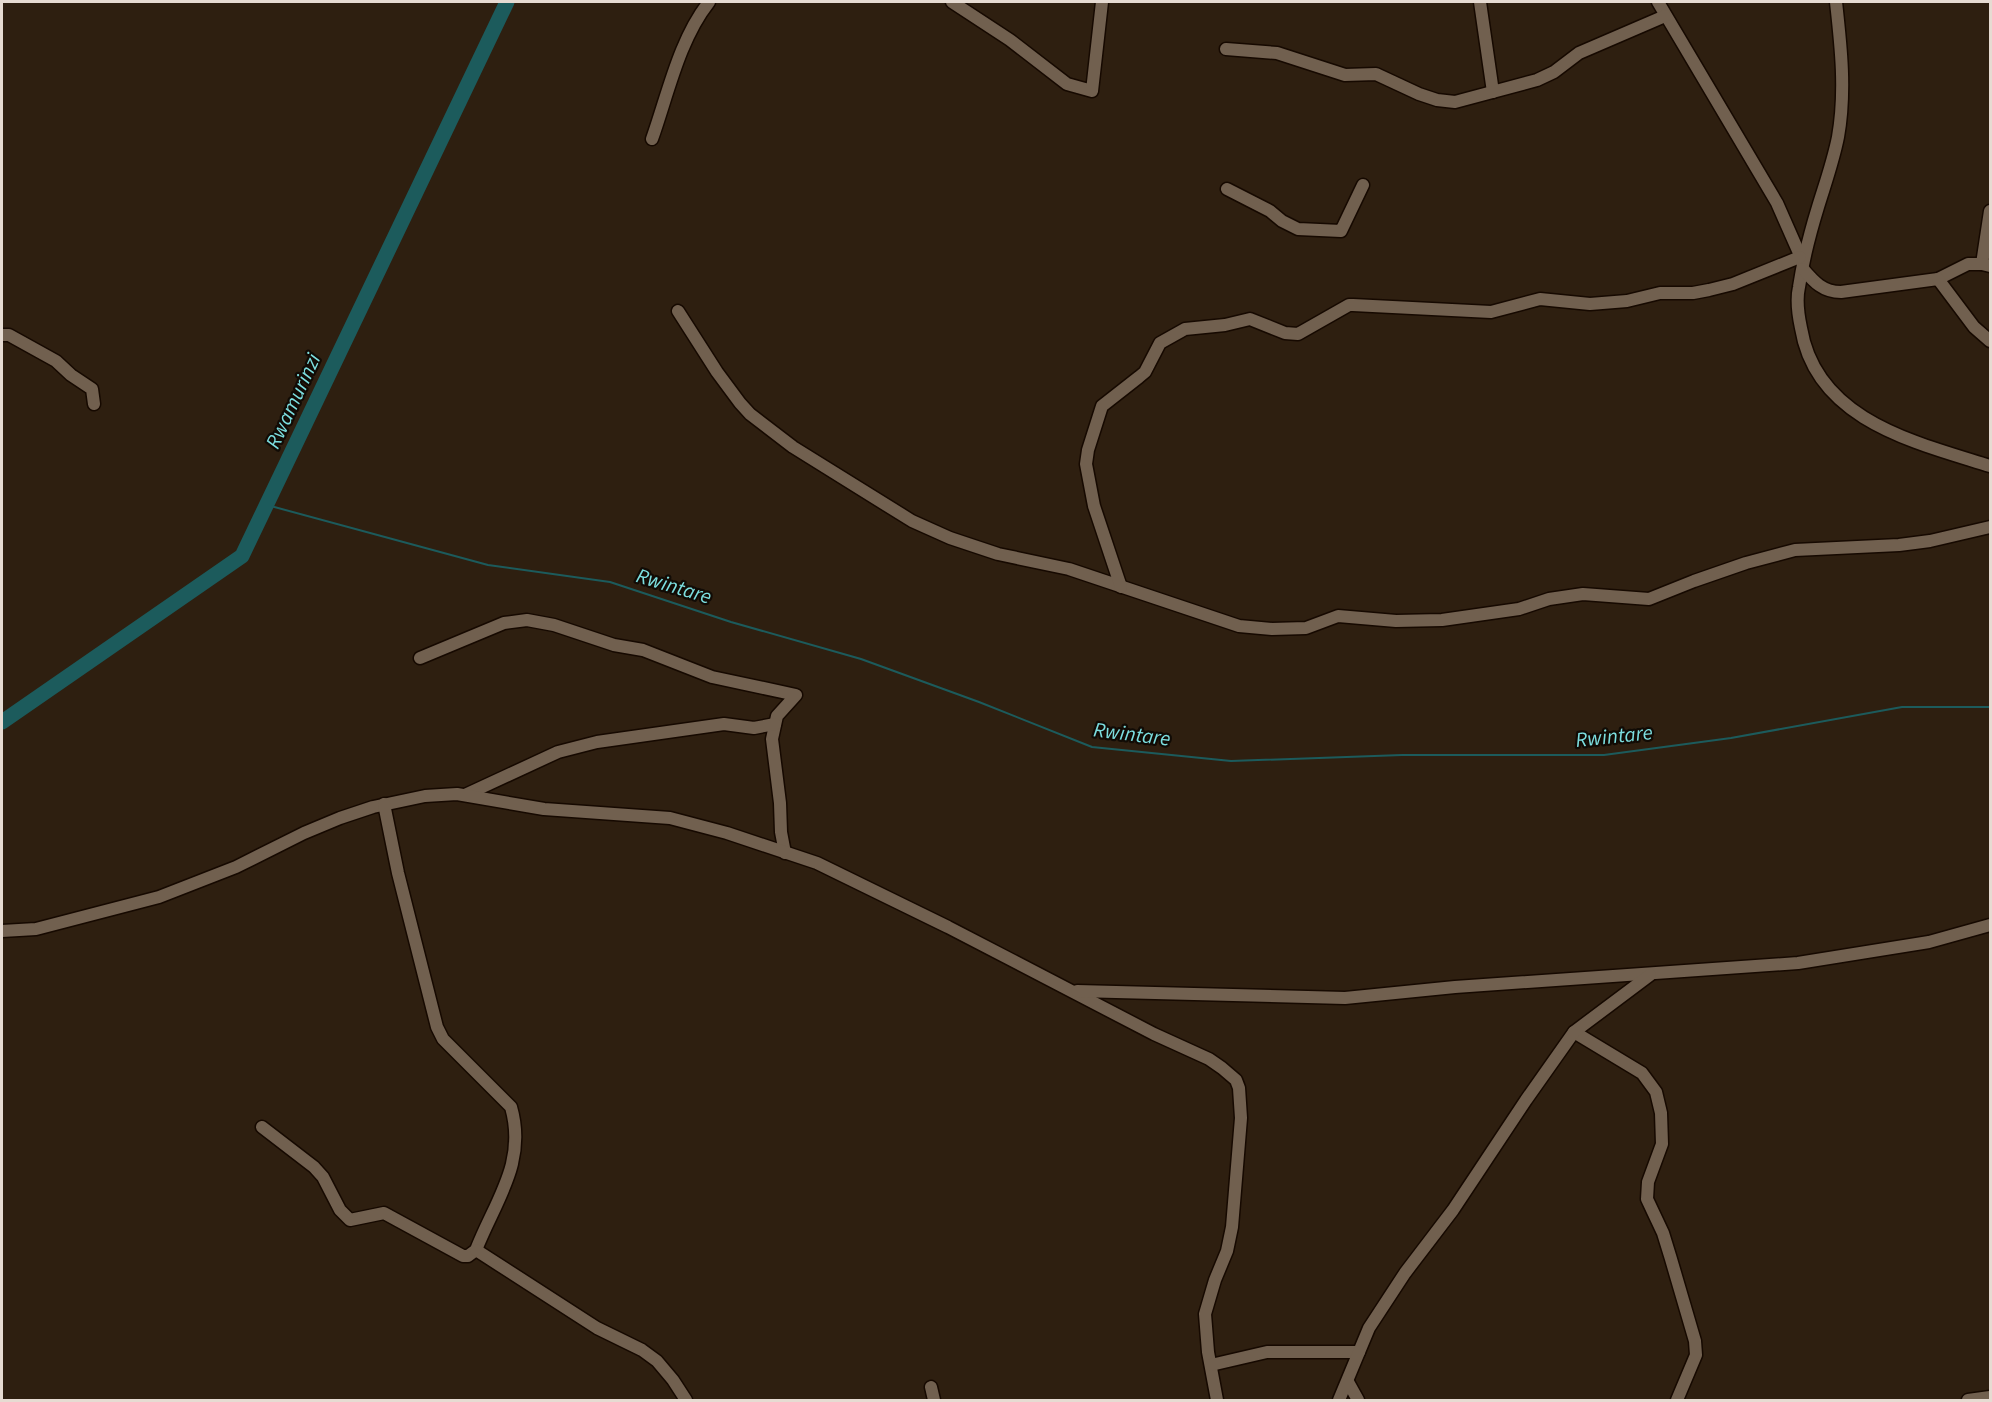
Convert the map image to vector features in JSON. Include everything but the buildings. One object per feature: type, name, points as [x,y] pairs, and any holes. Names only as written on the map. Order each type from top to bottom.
[{"type":"street","points":[[652,139],[685,44],[701,12],[709,2]]},
{"type":"street","points":[[952,2],[1010,40],[1067,84],[1092,91],[1102,2]]},
{"type":"street","points":[[1480,2],[1493,92]]},
{"type":"street","points":[[1658,2],[1777,203],[1802,263],[1818,285],[1834,292],[1888,287],[1938,279],[1968,264],[1986,265],[1990,211]]},
{"type":"street","points":[[1836,2],[1843,67],[1838,135],[1832,165],[1802,263],[1798,290],[1798,313],[1803,344],[1811,364],[1824,384],[1864,418],[1916,443],[1990,466]]},
{"type":"street","points":[[1226,49],[1276,53],[1345,75],[1376,74],[1437,100],[1455,102],[1544,77],[1579,53],[1665,16]]},
{"type":"street","points":[[1227,189],[1270,211],[1282,221],[1298,229],[1341,231],[1363,185]]},
{"type":"street","points":[[1120,586],[1091,496],[1086,464],[1088,450],[1102,406],[1145,372],[1160,344],[1176,333],[1185,329],[1225,325],[1250,319],[1285,333],[1298,334],[1353,305],[1491,312],[1540,299],[1590,304],[1628,301],[1660,293],[1693,293],[1709,290],[1802,263]]},
{"type":"street","points":[[1938,279],[1974,327],[1990,341]]},
{"type":"street","points":[[678,311],[717,372],[750,414],[793,447],[928,529],[998,554],[1069,569],[1239,626],[1272,629],[1306,628],[1338,616],[1396,621],[1442,620],[1519,609],[1549,599],[1583,594],[1649,599],[1694,580],[1795,550],[1899,545],[1930,541],[1990,527]]},
{"type":"street","points":[[2,335],[9,335],[56,361],[71,375],[92,388],[93,404]]},
{"type":"street","points":[[420,658],[504,623],[527,620],[554,625],[614,645],[643,650],[712,677],[796,695],[777,716],[772,739],[785,853]]},
{"type":"street","points":[[464,795],[558,752],[597,742],[724,724],[754,728],[775,724]]},
{"type":"street","points":[[2,931],[36,929],[159,897],[236,867],[304,833],[384,804],[425,796],[464,795],[544,809],[670,818],[727,833],[817,863],[948,927],[1154,1034],[1209,1059],[1236,1080],[1239,1088],[1241,1118],[1232,1227],[1227,1251],[1205,1314],[1210,1365],[1217,1401]]},
{"type":"street","points":[[262,1127],[314,1167],[323,1177],[340,1210],[350,1220],[384,1213],[463,1256],[468,1256],[476,1250],[508,1182],[516,1139],[511,1107],[443,1039],[437,1027],[398,873],[384,804]]},
{"type":"street","points":[[1072,991],[1345,998],[1455,987],[1798,963],[1929,942],[1990,925]]},
{"type":"street","points":[[1339,1401],[1369,1328],[1405,1273],[1453,1210],[1574,1032],[1651,974]]},
{"type":"street","points":[[1574,1032],[1642,1073],[1656,1092],[1661,1113],[1662,1144],[1648,1182],[1647,1199],[1663,1233],[1696,1348],[1696,1355],[1678,1400]]},
{"type":"street","points":[[476,1250],[597,1328],[650,1356],[673,1380],[686,1401]]},
{"type":"street","points":[[1210,1365],[1267,1352],[1359,1352]]},
{"type":"street","points":[[1348,1382],[1358,1401]]},
{"type":"street","points":[[931,1387],[933,1401]]},
{"type":"street","points":[[1968,1401],[1990,1397]]},
{"type":"waterway","name":"Rwamurinzi","points":[[2,722],[242,556],[507,2]]},
{"type":"waterway","name":"Rwintare","points":[[267,505],[488,565],[610,582],[731,622],[861,659],[979,702],[1092,747],[1231,761],[1402,755],[1604,755],[1731,738],[1902,707],[1990,707]]}]
